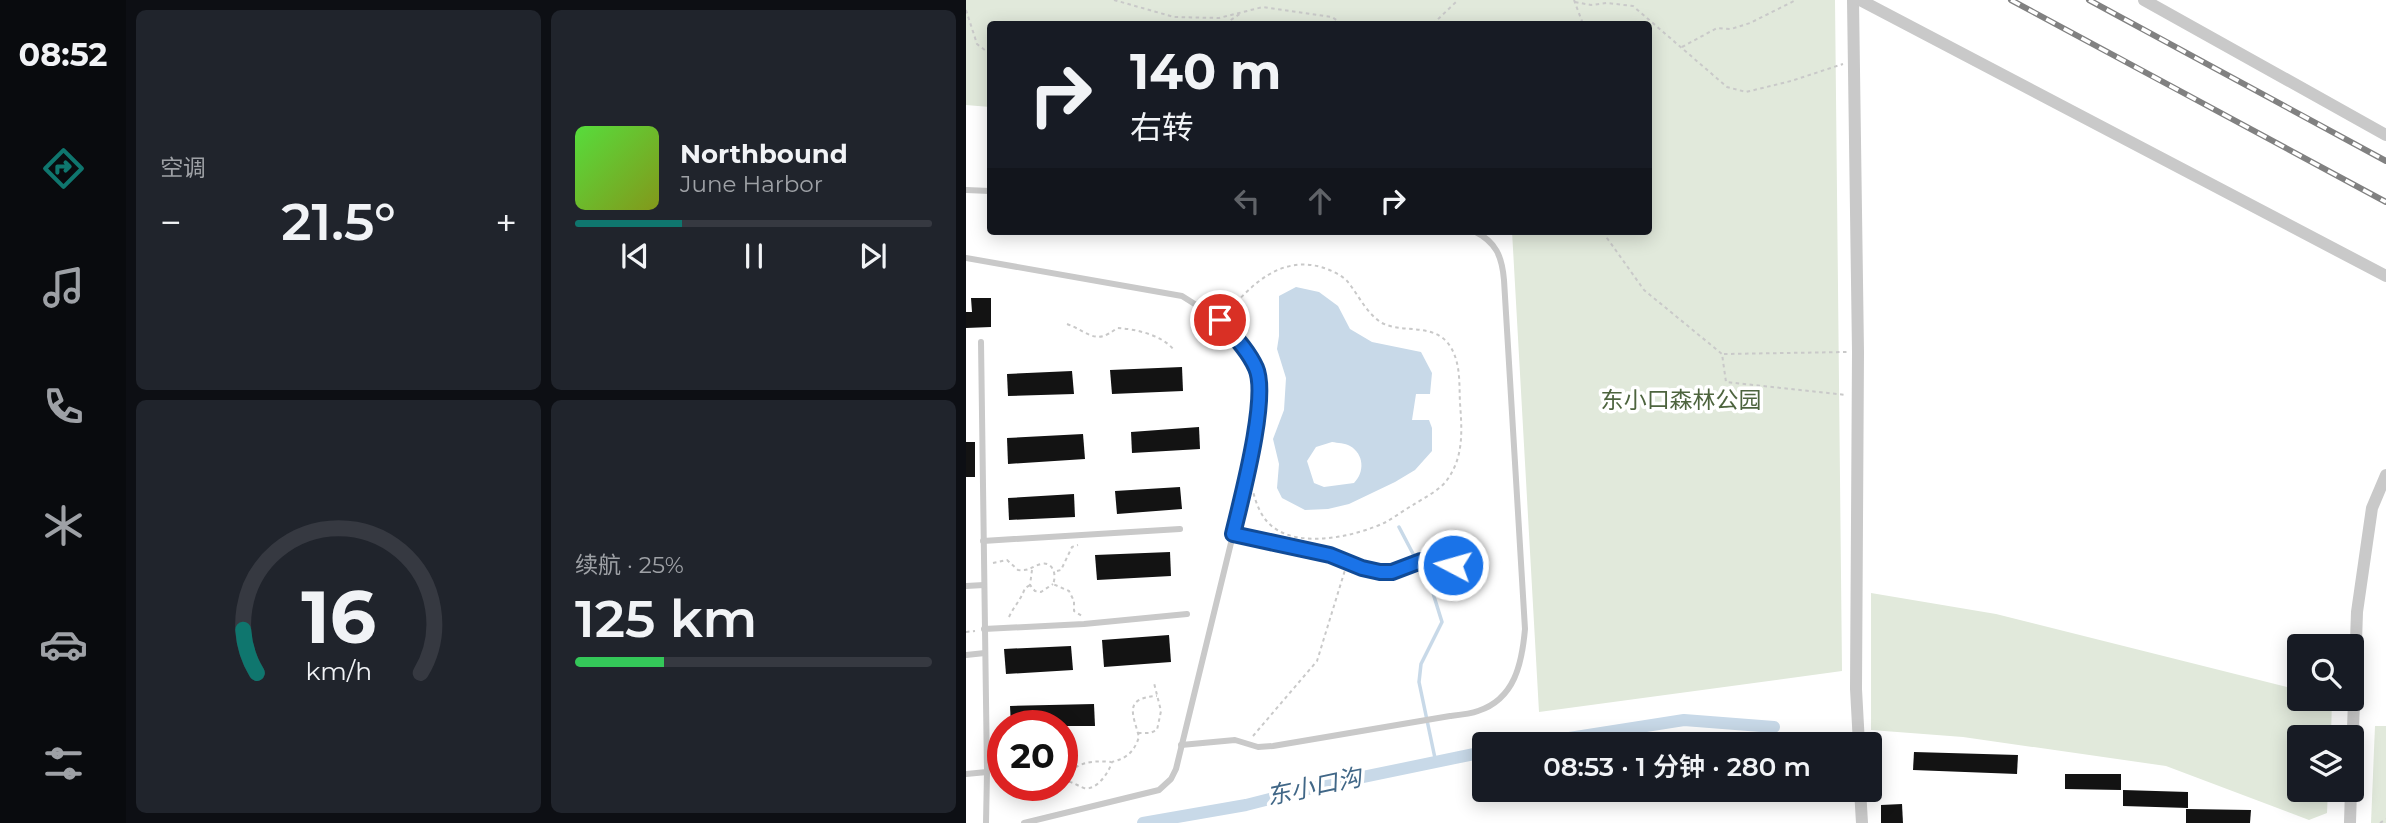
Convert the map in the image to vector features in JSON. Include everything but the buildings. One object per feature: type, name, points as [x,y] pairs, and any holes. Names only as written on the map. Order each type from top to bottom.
[{"type":"street","points":[[1853,0],[1858,352],[1858,732]]},
{"type":"street","points":[[1860,0],[2386,276]]},
{"type":"street","points":[[2144,0],[2384,130]]},
{"type":"street","points":[[2353,725],[2357,612],[2372,508],[2386,475]]},
{"type":"street","points":[[1861,802],[1862,823]]},
{"type":"street","points":[[2350,823],[2351,802]]},
{"type":"lane","points":[[966,190],[987,191]]},
{"type":"lane","points":[[1181,745],[1235,740],[1258,747],[1273,746],[1422,721],[1478,711],[1498,701],[1512,686],[1524,639],[1502,262],[1496,247],[1482,235]]},
{"type":"lane","points":[[966,258],[1182,296],[1220,320],[1258,370],[1260,401],[1248,473],[1176,769],[1171,779],[1159,790],[1024,823]]},
{"type":"lane","points":[[981,342],[986,823]]},
{"type":"lane","points":[[983,541],[1180,529]]},
{"type":"lane","points":[[1233,534],[1330,555],[1380,572],[1392,572],[1421,561],[1453,565]]},
{"type":"lane","points":[[966,586],[984,585]]},
{"type":"lane","points":[[984,629],[1084,624],[1187,614]]},
{"type":"lane","points":[[966,654],[985,653]]},
{"type":"lane","points":[[966,774],[987,772]]},
{"type":"path","points":[[1114,0],[1174,17],[1219,18],[1263,7],[1296,10],[1332,17],[1338,21]]},
{"type":"path","points":[[1436,21],[1458,0]]},
{"type":"path","points":[[1680,48],[1717,28],[1731,29],[1750,23],[1796,0]]},
{"type":"path","points":[[1575,1],[1591,5],[1607,3],[1633,6],[1650,21]]},
{"type":"path","points":[[1575,1],[1582,21]]},
{"type":"path","points":[[966,10],[977,44],[987,52]]},
{"type":"path","points":[[1229,21],[1242,12]]},
{"type":"path","points":[[1652,23],[1727,87],[1746,92],[1790,81],[1854,59]]},
{"type":"path","points":[[966,29],[971,29]]},
{"type":"path","points":[[1606,235],[1644,290],[1723,354],[1858,352]]},
{"type":"path","points":[[1220,320],[1247,289],[1265,276],[1286,265],[1309,264],[1327,268],[1344,277],[1371,314],[1384,324],[1436,333],[1449,344],[1458,362],[1462,429],[1460,457],[1447,481],[1385,522],[1344,536],[1295,538],[1273,527],[1258,508],[1248,473]]},
{"type":"path","points":[[1067,324],[1098,338],[1107,336],[1117,328],[1128,328],[1157,338],[1174,350]]},
{"type":"path","points":[[1723,354],[1726,382],[1857,397]]},
{"type":"path","points":[[1055,572],[1066,564],[1072,547],[1088,542],[1089,534]]},
{"type":"path","points":[[984,563],[1007,560],[1018,570],[1032,569],[1041,564],[1049,565],[1056,577],[1052,584],[1041,592],[1035,592],[1030,585],[1032,569]]},
{"type":"path","points":[[1248,742],[1317,661],[1347,562]]},
{"type":"path","points":[[1052,584],[1069,590],[1074,601],[1074,611],[1082,614],[1084,624]]},
{"type":"path","points":[[1003,628],[1013,609],[1021,601],[1024,587],[1030,585]]},
{"type":"path","points":[[1138,733],[1157,730],[1161,711],[1154,683]]},
{"type":"path","points":[[1078,766],[1096,761],[1112,762],[1123,759],[1135,750],[1139,737],[1132,717],[1134,704],[1140,698],[1157,696]]},
{"type":"path","points":[[1078,785],[1092,788],[1101,780],[1112,762]]},
{"type":"path","points":[[2380,823],[2386,819]]},
{"type":"green space","name":"东小口森林公园","points":[[966,0],[1835,0],[1842,671],[1539,712],[1512,235],[1652,235],[1652,21],[987,21],[987,107],[966,105]]},
{"type":"green space","points":[[1871,593],[1996,614],[2287,687],[2287,711],[2332,711],[2331,725],[2287,725],[2287,802],[2327,802],[2327,813],[2309,820],[2166,766],[1963,737],[1871,730]]},
{"type":"green space","points":[[2375,726],[2386,726],[2386,823],[2371,823]]},
{"type":"water","points":[[1296,287],[1319,292],[1338,306],[1350,329],[1372,342],[1421,352],[1432,373],[1430,394],[1416,394],[1412,420],[1429,420],[1432,428],[1432,451],[1415,470],[1349,504],[1328,509],[1305,510],[1282,498],[1277,488],[1279,464],[1273,439],[1284,410],[1286,378],[1277,349],[1279,296]],"holes":[[[1332,442],[1346,444],[1358,454],[1361,469],[1354,483],[1324,487],[1314,483],[1307,461],[1316,447]]]},
{"type":"waterway","points":[[1399,527],[1432,590],[1442,622],[1421,664],[1419,682],[1436,763]]},
{"type":"waterway","name":"东小口沟","points":[[1608,732],[1684,720],[1774,727]]},
{"type":"waterway","name":"东小口沟","points":[[1143,823],[1246,805],[1324,785],[1472,754]]},
{"type":"railway","points":[[2011,0],[2386,202]]},
{"type":"railway","points":[[2089,0],[2386,161]]},
{"type":"route","points":[[1220,320],[1258,370],[1260,401],[1248,473],[1233,534],[1330,555],[1380,572],[1392,572],[1421,561],[1453,565]]}]
